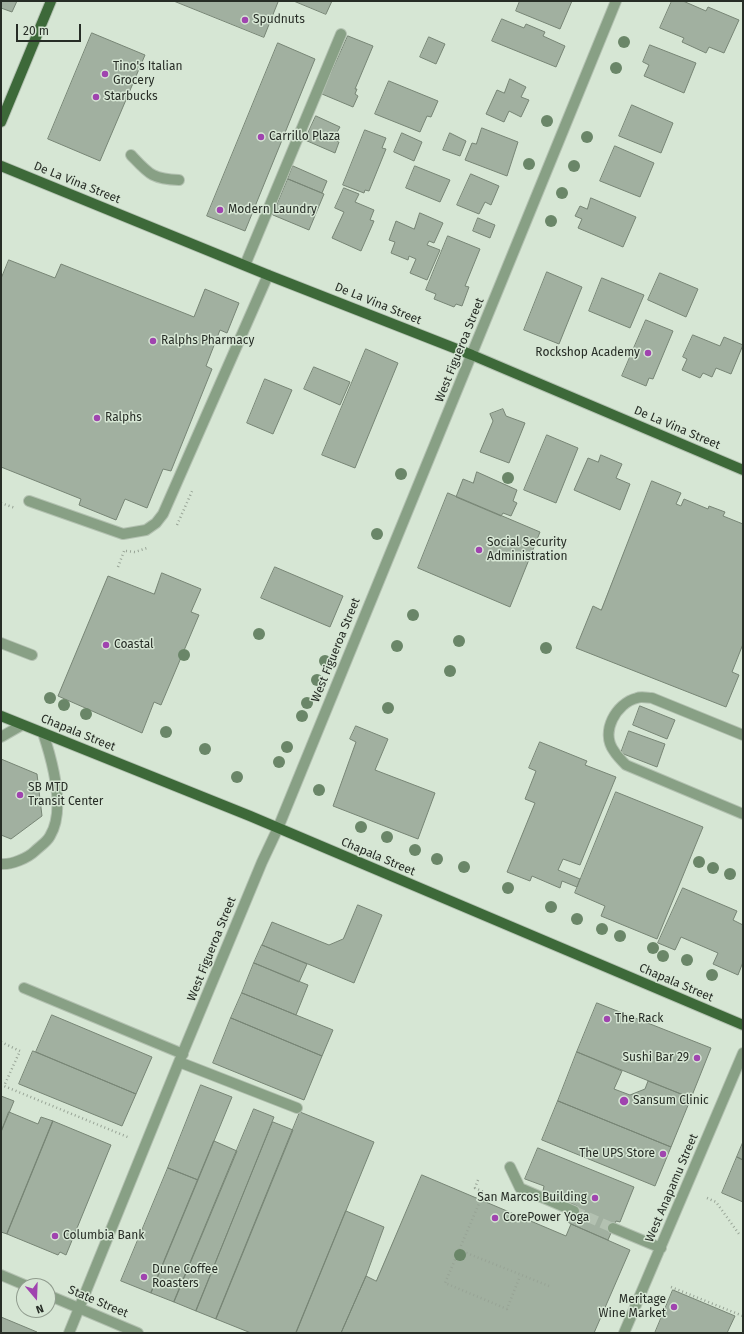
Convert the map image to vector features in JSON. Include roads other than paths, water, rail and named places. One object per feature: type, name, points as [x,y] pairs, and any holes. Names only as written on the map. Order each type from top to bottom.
[{"type":"main road","points":[[1,122],[51,1]]},
{"type":"main road","name":"De La Vina Street","points":[[1,166],[268,275],[472,355],[743,470]]},
{"type":"main road","name":"Chapala Street","points":[[1,716],[278,828],[743,1025]]},
{"type":"street","name":"West Figueroa Street","points":[[69,1333],[262,862],[278,828],[370,598],[472,355],[616,1]]},
{"type":"street","points":[[245,265],[341,34]]},
{"type":"street","points":[[131,155],[152,175],[161,179],[179,180]]},
{"type":"street","points":[[29,501],[123,534],[146,530],[156,523],[163,514],[268,275]]},
{"type":"street","points":[[1,643],[32,655]]},
{"type":"street","points":[[743,735],[652,698],[638,697],[621,705],[611,721],[609,738],[613,751],[626,765],[743,814]]},
{"type":"street","points":[[1,738],[22,725]]},
{"type":"street","points":[[1,864],[30,856],[50,836],[57,814],[56,788],[52,760],[43,733]]},
{"type":"street","points":[[24,988],[297,1108]]},
{"type":"street","name":"West Anapamu Street","points":[[624,1333],[743,1053]]},
{"type":"street","points":[[510,1167],[520,1188],[574,1211]]},
{"type":"street","points":[[613,1228],[661,1248]]},
{"type":"street","points":[[1,1275],[16,1281]]},
{"type":"street","name":"State Street","points":[[56,1298],[138,1333]]},
{"type":"tunnel","points":[[574,1211],[613,1228]]},
{"type":"place","name":"Spudnuts","points":[[245,20]]},
{"type":"place","name":"Tino's Italian Grocery","points":[[105,74]]},
{"type":"place","name":"Starbucks","points":[[96,97]]},
{"type":"place","name":"Carrillo Plaza","points":[[261,137]]},
{"type":"place","name":"Modern Laundry","points":[[220,210]]},
{"type":"place","name":"Ralphs Pharmacy","points":[[153,341]]},
{"type":"place","name":"Rockshop Academy","points":[[648,353]]},
{"type":"place","name":"Ralphs","points":[[97,418]]},
{"type":"place","name":"Social Security Administration","points":[[479,550]]},
{"type":"place","name":"Coastal","points":[[106,645]]},
{"type":"place","name":"SB MTD Transit Center","points":[[20,795]]},
{"type":"place","name":"The Rack","points":[[607,1019]]},
{"type":"place","name":"Sushi Bar 29","points":[[697,1058]]},
{"type":"place","name":"Sansum Clinic","points":[[624,1101]]},
{"type":"place","name":"The UPS Store","points":[[663,1154]]},
{"type":"place","name":"San Marcos Building","points":[[595,1198]]},
{"type":"place","name":"CorePower Yoga","points":[[495,1218]]},
{"type":"place","name":"Columbia Bank","points":[[55,1236]]},
{"type":"place","name":"Dune Coffee Roasters","points":[[144,1277]]},
{"type":"place","name":"Meritage Wine Market","points":[[674,1307]]}]
